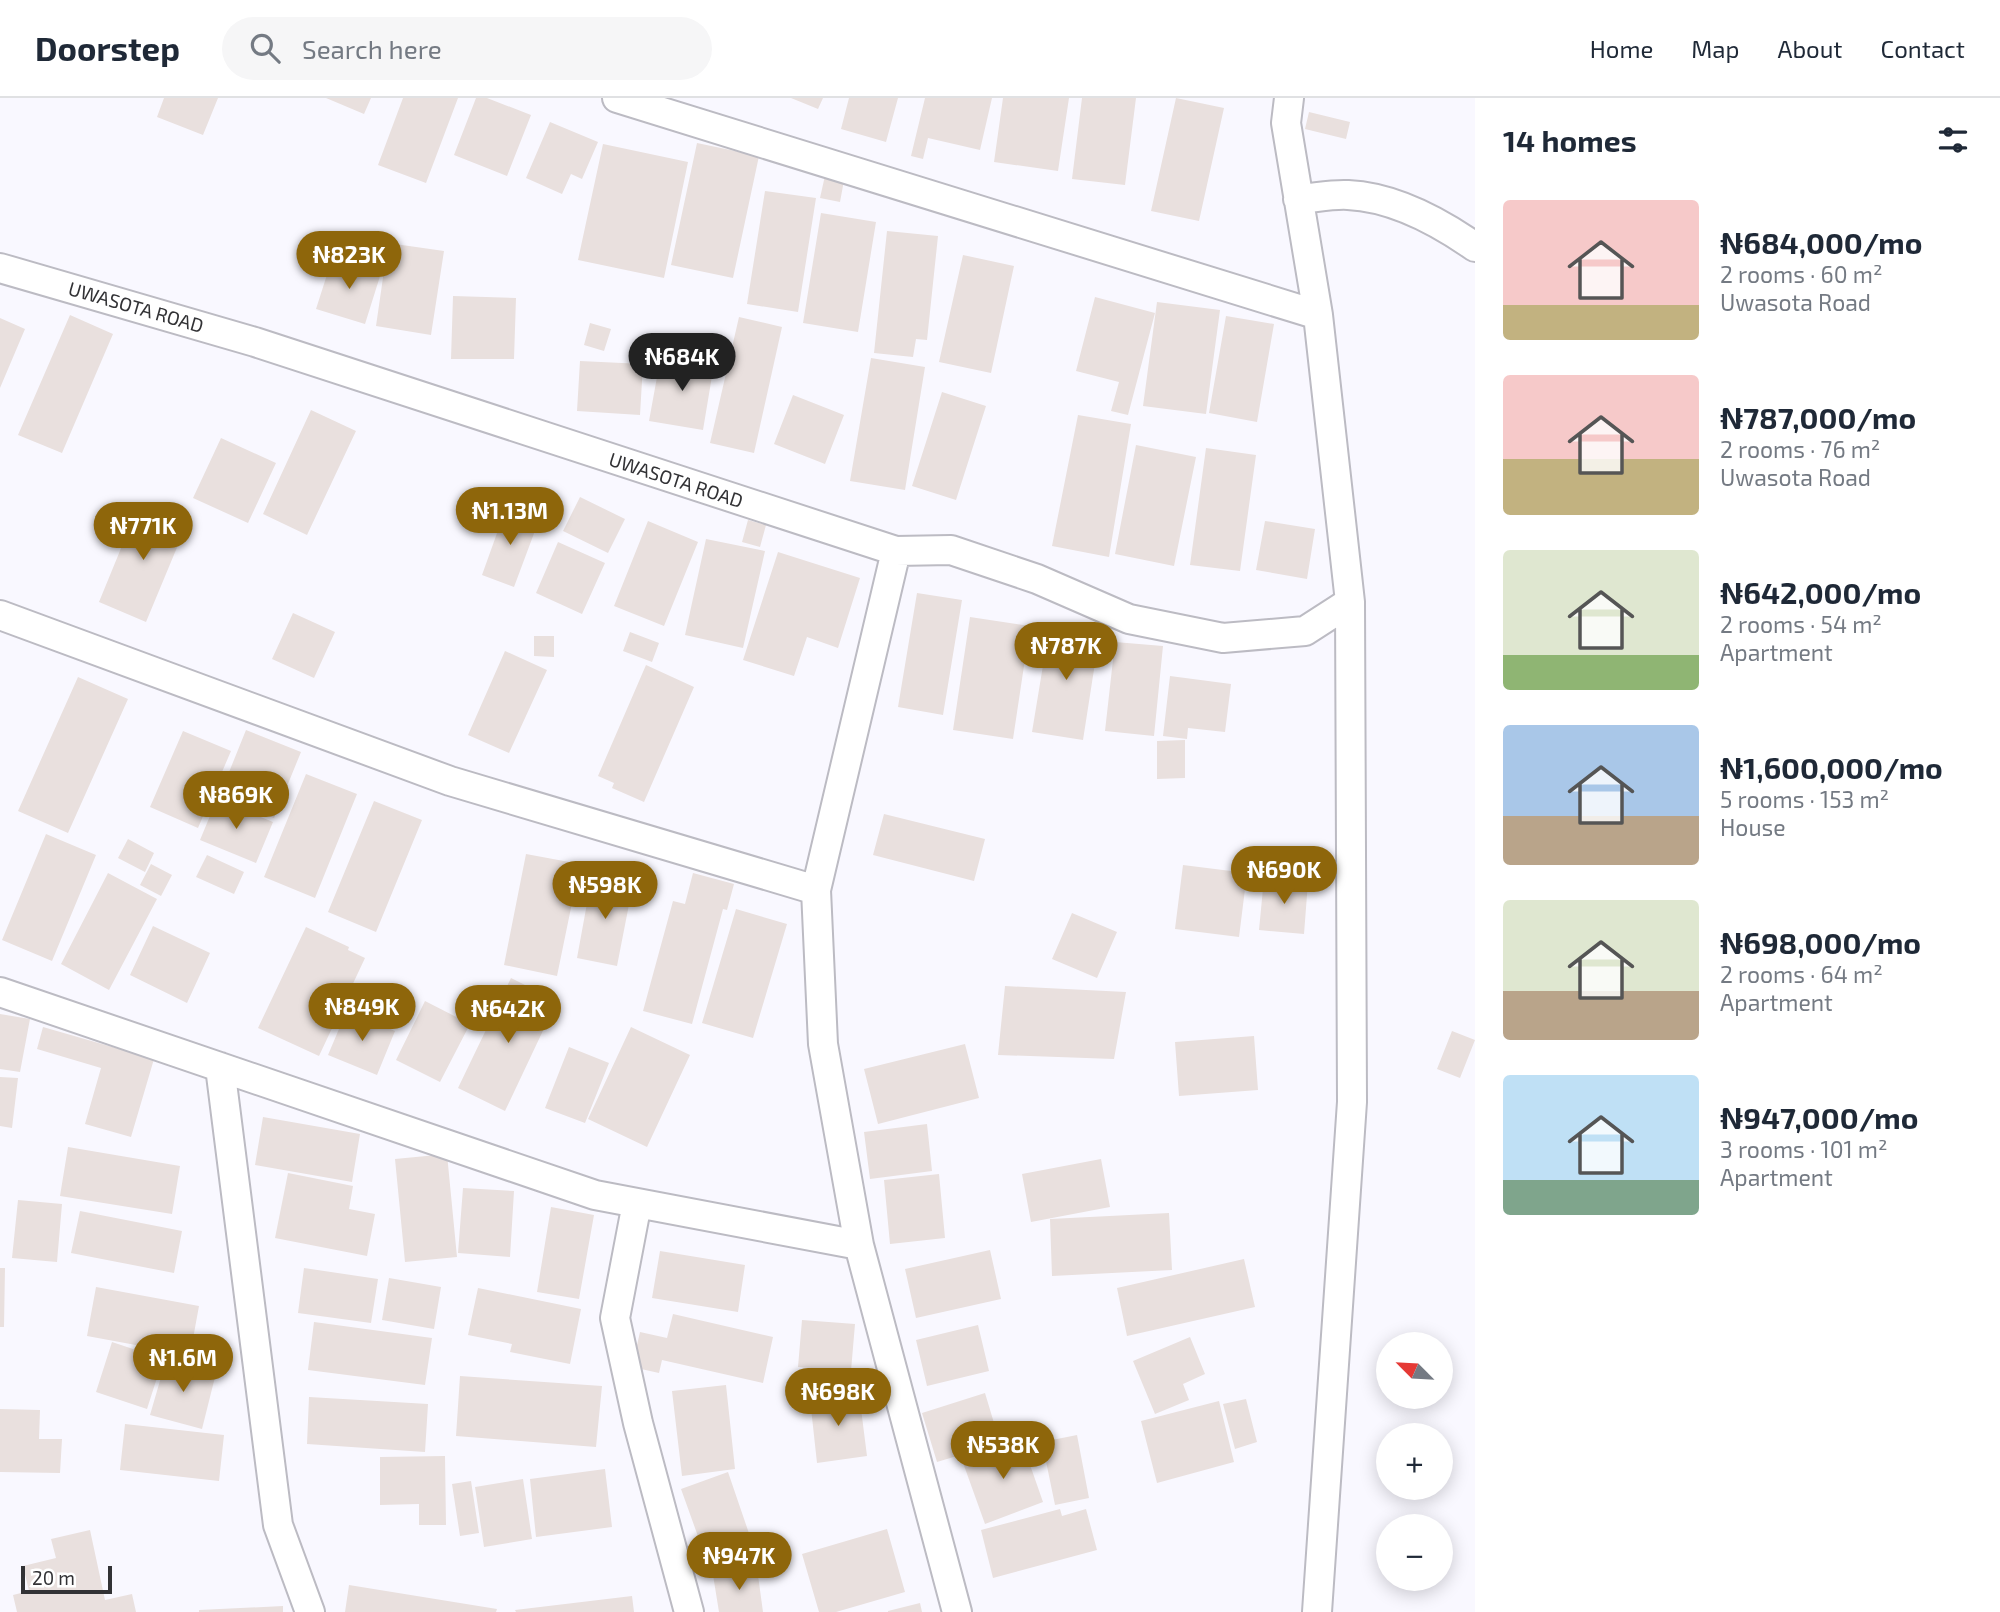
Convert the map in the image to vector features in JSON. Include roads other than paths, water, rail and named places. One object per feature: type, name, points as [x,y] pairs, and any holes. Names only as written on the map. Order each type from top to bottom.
[{"type":"street","points":[[617,98],[1318,315]]},
{"type":"street","points":[[1290,98],[1286,123],[1318,315],[1350,603],[1352,1102],[1317,1612]]},
{"type":"street","points":[[1298,199],[1346,194],[1378,199],[1442,224],[1475,247]]},
{"type":"street","name":"UWASOTA ROAD","points":[[0,268],[255,342],[896,551],[951,550],[1037,579],[1129,619],[1223,638],[1306,631],[1350,603]]},
{"type":"street","points":[[896,551],[816,890],[823,1044],[859,1245],[957,1612]]},
{"type":"street","points":[[0,615],[450,781],[816,890]]},
{"type":"street","points":[[0,992],[595,1195],[859,1245]]},
{"type":"street","points":[[220,1067],[278,1525],[310,1612]]},
{"type":"street","points":[[637,1203],[615,1318],[638,1423],[689,1612]]}]
